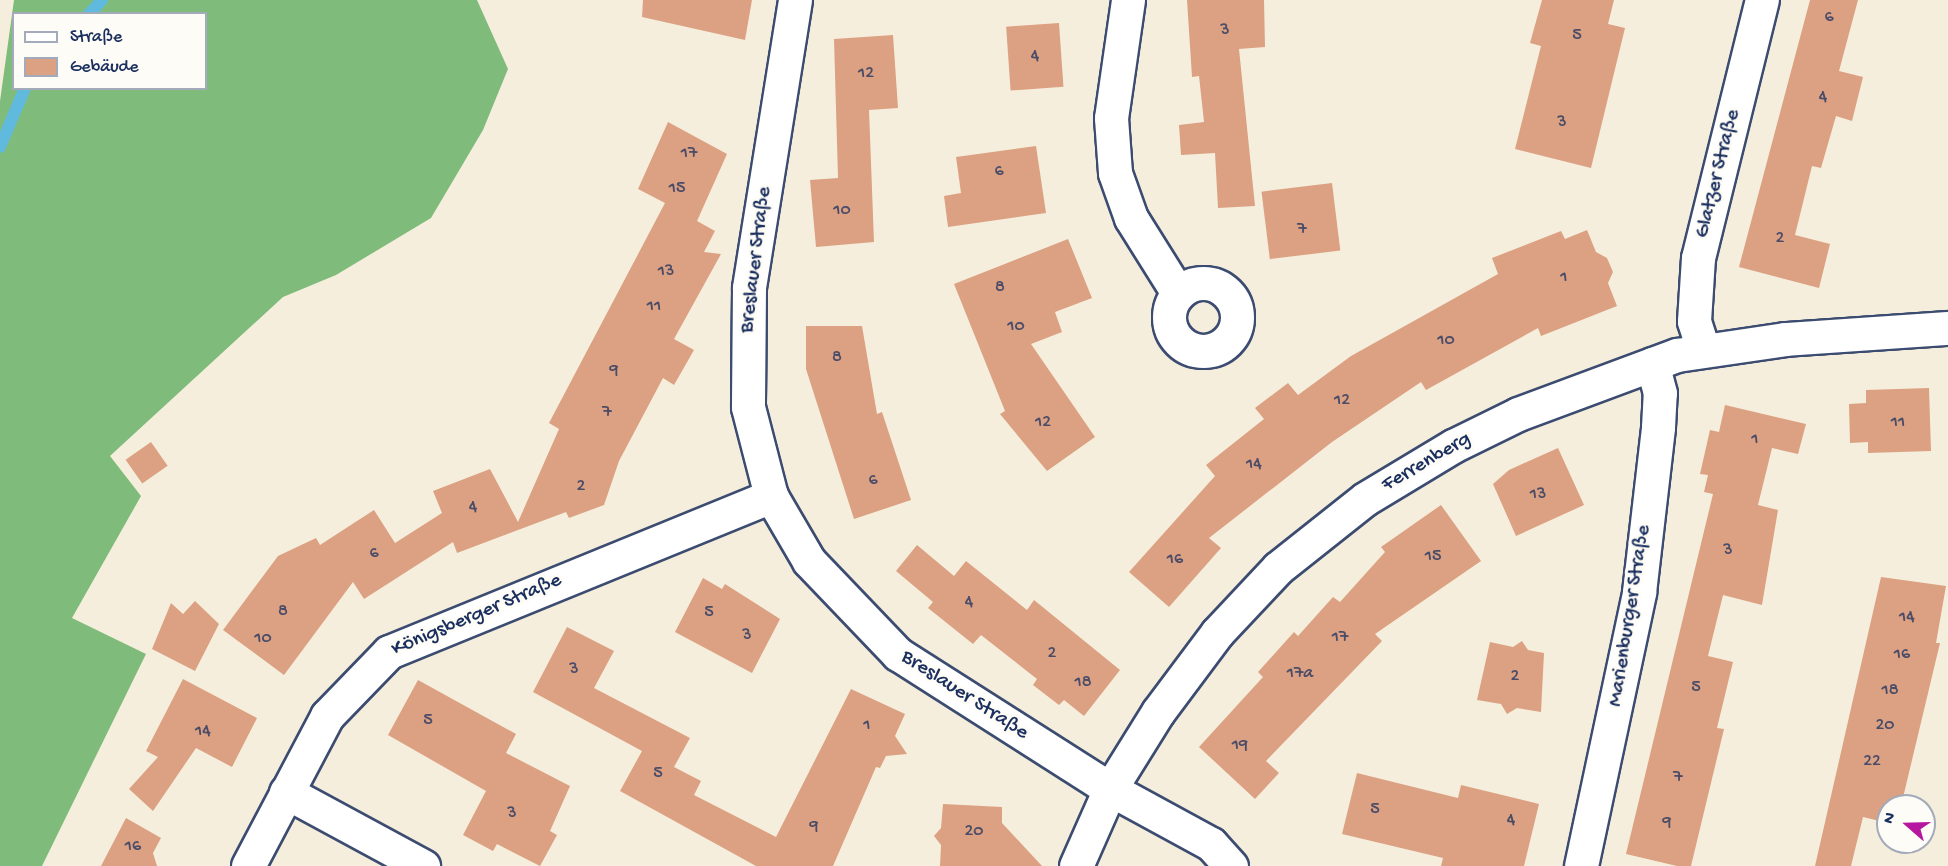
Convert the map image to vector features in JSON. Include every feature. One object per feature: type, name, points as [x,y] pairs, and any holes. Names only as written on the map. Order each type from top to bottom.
[{"type":"street","name":"Breslauer Straße","points":[[795,0],[749,288],[746,348],[748,407],[771,496],[809,561],[898,654],[1110,789],[1211,844],[1231,866]]},
{"type":"street","points":[[1128,0],[1111,118],[1115,173],[1131,218],[1178,293]]},
{"type":"street","name":"Glatzer Straße","points":[[1703,349],[1692,297],[1698,258],[1762,0]]},
{"type":"street","name":"Ferrenberg","points":[[1076,866],[1110,789],[1158,712],[1217,633],[1278,568],[1365,499],[1453,446],[1518,414],[1652,364],[1703,349],[1948,328]]},
{"type":"street","name":"Marienburger Straße","points":[[1581,866],[1639,592],[1660,393],[1652,364]]},
{"type":"street","name":"Königsberger Straße","points":[[248,866],[327,716],[389,652],[771,496]]},
{"type":"street","points":[[286,792],[423,866]]},
{"type":"green space","points":[[14,0],[477,0],[508,69],[483,130],[431,218],[336,275],[283,297],[110,456],[141,496],[72,618],[146,654],[42,866],[0,866],[0,101],[12,14],[12,90],[207,90],[207,12],[12,12]]},
{"type":"building","points":[[643,0],[752,0],[745,40],[642,17]]},
{"type":"building","points":[[1187,0],[1264,0],[1265,47],[1239,49],[1255,206],[1218,208],[1215,153],[1181,155],[1179,125],[1204,122],[1199,76],[1192,77]]},
{"type":"building","points":[[1542,0],[1614,0],[1608,24],[1625,28],[1591,168],[1515,149],[1541,46],[1530,43]]},
{"type":"building","points":[[1810,0],[1858,0],[1839,71],[1863,77],[1852,121],[1836,116],[1821,168],[1812,166],[1795,235],[1830,244],[1819,288],[1739,267]]},
{"type":"building","points":[[1059,23],[1063,87],[1011,91],[1006,27]]},
{"type":"building","points":[[893,35],[898,108],[869,110],[874,242],[816,247],[810,180],[838,178],[834,39]]},
{"type":"building","points":[[668,122],[727,154],[697,221],[715,231],[704,252],[721,254],[674,339],[694,350],[674,385],[663,378],[619,461],[604,505],[569,518],[566,512],[457,553],[453,542],[364,599],[353,582],[284,675],[223,630],[278,556],[316,538],[320,545],[374,510],[395,543],[442,513],[433,491],[490,469],[518,522],[559,429],[549,423],[665,203],[638,189]]},
{"type":"building","points":[[1036,146],[1046,213],[948,227],[944,196],[961,193],[956,157]]},
{"type":"building","points":[[1332,183],[1340,250],[1270,259],[1262,192]]},
{"type":"building","points":[[1587,230],[1596,252],[1607,258],[1613,272],[1608,283],[1617,306],[1541,336],[1538,328],[1426,390],[1421,382],[1332,442],[1209,538],[1221,548],[1169,607],[1129,572],[1215,476],[1206,465],[1264,419],[1255,408],[1288,383],[1298,395],[1351,356],[1498,274],[1492,258],[1561,231],[1565,239]]},
{"type":"building","points":[[1068,239],[1092,298],[1055,312],[1062,332],[1031,344],[1095,437],[1047,471],[1000,414],[1005,411],[954,284]]},
{"type":"building","points":[[806,326],[862,326],[877,414],[882,412],[911,500],[854,519],[806,369]]},
{"type":"building","points":[[1929,388],[1931,451],[1868,453],[1868,442],[1850,443],[1849,404],[1866,403],[1866,390]]},
{"type":"building","points":[[1725,405],[1806,424],[1798,454],[1772,448],[1758,505],[1778,510],[1762,605],[1723,595],[1708,656],[1733,662],[1717,728],[1724,729],[1691,866],[1677,866],[1626,854],[1713,494],[1704,492],[1708,475],[1700,474],[1710,430],[1719,432]]},
{"type":"building","points":[[151,442],[168,466],[142,484],[126,460]]},
{"type":"building","points":[[1558,448],[1584,505],[1516,536],[1493,484],[1509,470]]},
{"type":"building","points":[[1441,505],[1481,561],[1375,634],[1382,641],[1266,761],[1279,773],[1255,799],[1199,747],[1263,677],[1258,672],[1294,632],[1298,636],[1333,597],[1340,602],[1385,552],[1381,547]]},
{"type":"building","points":[[917,545],[954,576],[966,561],[1027,610],[1034,600],[1120,670],[1084,716],[1064,700],[1059,705],[1033,685],[1037,679],[981,635],[973,644],[928,608],[933,602],[896,571]]},
{"type":"building","points":[[1881,577],[1946,586],[1936,643],[1940,643],[1904,794],[1876,794],[1876,820],[1863,817],[1851,866],[1815,866]]},
{"type":"building","points":[[703,578],[722,589],[725,584],[780,619],[752,673],[675,632]]},
{"type":"building","points":[[195,601],[219,624],[195,671],[152,649],[171,603],[183,614]]},
{"type":"building","points":[[567,627],[614,651],[594,688],[690,738],[674,767],[701,781],[694,795],[776,837],[851,689],[905,714],[895,736],[907,754],[886,756],[880,768],[876,767],[833,866],[756,866],[620,791],[642,751],[533,692]]},
{"type":"building","points":[[1522,641],[1528,650],[1544,653],[1541,712],[1517,708],[1507,714],[1501,704],[1477,700],[1490,642],[1513,647]]},
{"type":"building","points":[[183,679],[257,718],[232,767],[196,748],[153,811],[129,789],[158,757],[146,751]]},
{"type":"building","points":[[418,680],[516,734],[506,753],[570,786],[550,831],[557,835],[540,866],[497,844],[493,851],[463,835],[486,791],[388,735]]},
{"type":"building","points":[[1357,773],[1458,798],[1461,785],[1539,804],[1524,866],[1441,866],[1443,858],[1342,834]]},
{"type":"building","points":[[943,804],[1002,807],[1002,823],[1042,866],[940,866],[941,845],[934,836],[941,828]]},
{"type":"building","points":[[126,818],[161,838],[153,853],[157,866],[101,866]]},
{"type":"waterway","points":[[91,12],[102,0]]},
{"type":"waterway","points":[[0,147],[24,90]]}]
